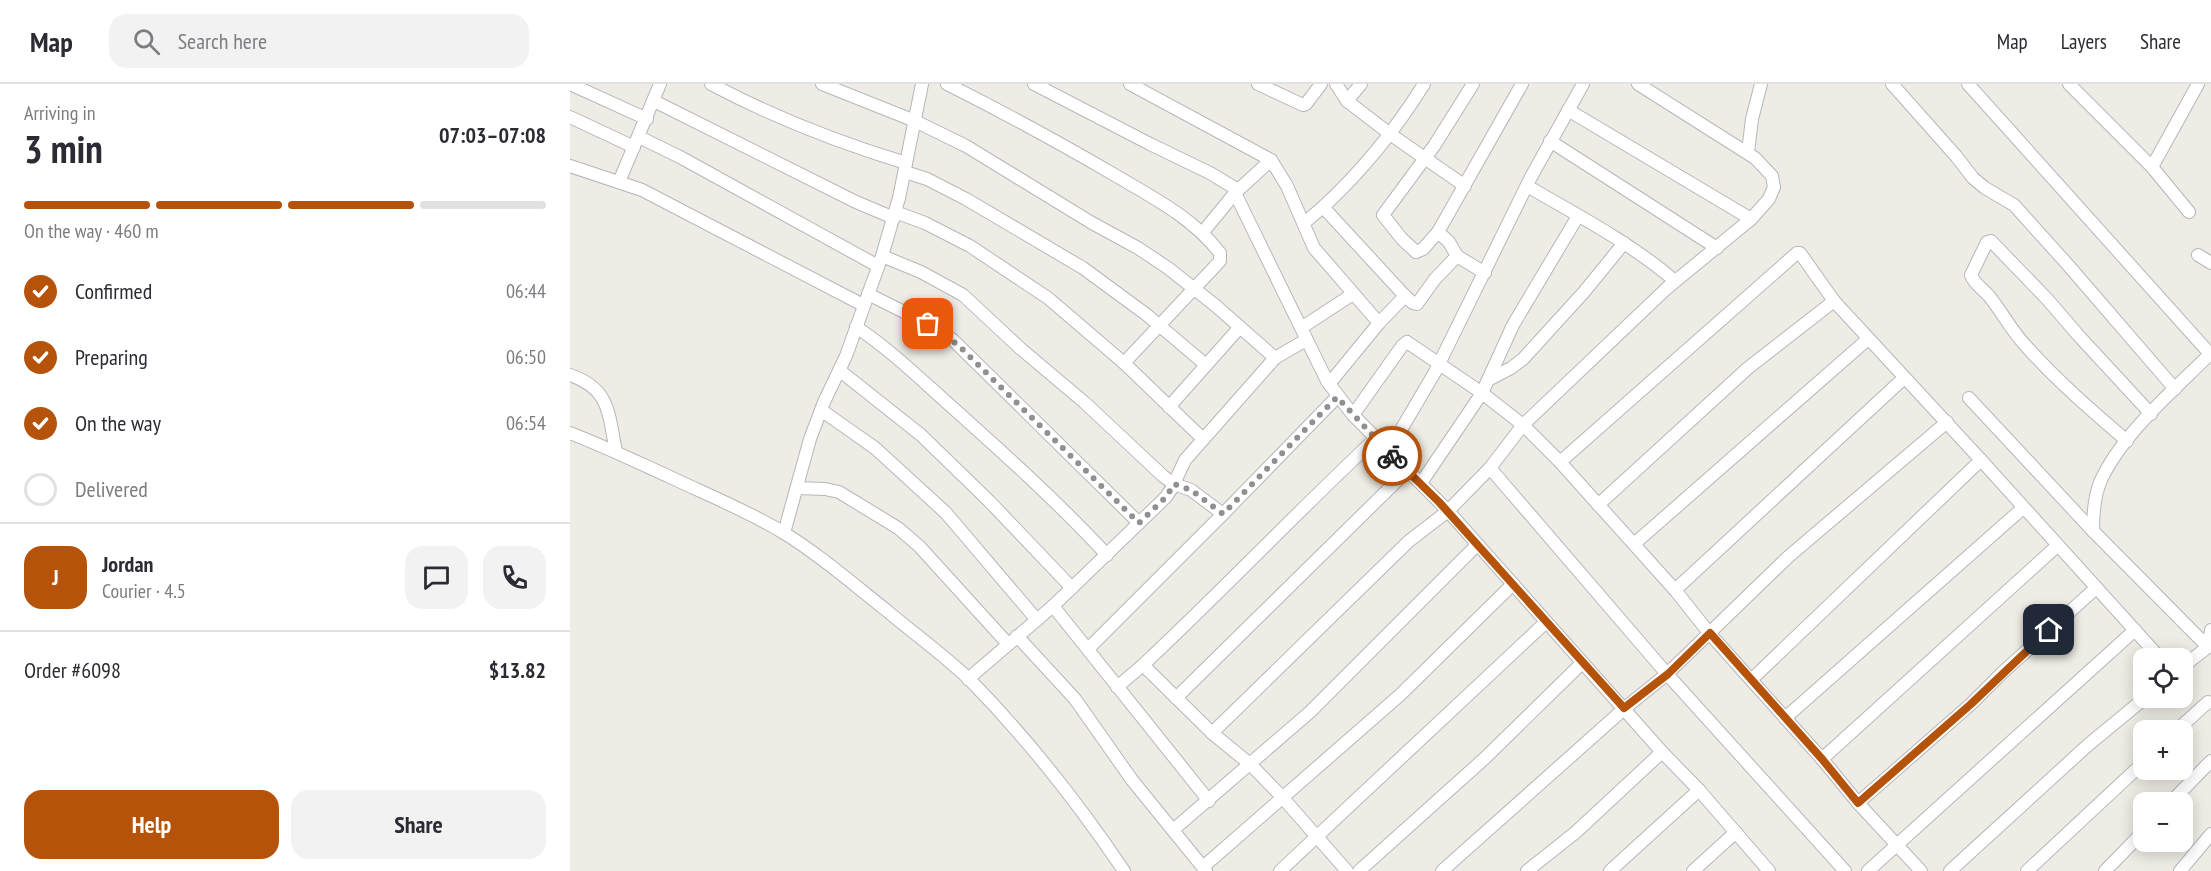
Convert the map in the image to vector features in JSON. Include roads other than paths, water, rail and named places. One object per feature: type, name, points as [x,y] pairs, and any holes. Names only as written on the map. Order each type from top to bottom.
[{"type":"street","points":[[570,84],[646,119]]},
{"type":"street","points":[[711,84],[733,96],[906,167],[950,191],[1057,252],[1099,279],[1160,325],[1206,365]]},
{"type":"street","points":[[822,84],[915,121],[966,146],[1092,223],[1138,248],[1194,288],[1275,358]]},
{"type":"street","points":[[784,533],[821,410],[839,370],[880,261],[906,167],[922,84]]},
{"type":"street","points":[[947,84],[1064,145],[1172,210],[1203,232],[1220,253],[1222,258],[1125,363]]},
{"type":"street","points":[[1034,84],[1210,173],[1237,192],[1304,334],[1337,397],[1375,439],[1448,511],[1662,752],[1700,790],[1769,871]]},
{"type":"street","points":[[1130,84],[1271,160],[1287,186],[1314,248],[1379,323]]},
{"type":"street","points":[[1258,84],[1303,105],[1311,99],[1321,84]]},
{"type":"street","points":[[1336,84],[1347,101],[1389,135],[1465,186]]},
{"type":"street","points":[[1347,101],[1361,84]]},
{"type":"street","points":[[1304,223],[1323,207],[1389,135],[1424,84]]},
{"type":"street","points":[[1473,84],[1425,159],[1383,215],[1416,252],[1423,249],[1438,232],[1522,84]]},
{"type":"street","points":[[1388,452],[1439,364],[1550,141],[1583,84]]},
{"type":"street","points":[[1212,733],[1409,541],[1448,511],[1490,468],[1523,425],[1675,281],[1751,219],[1769,199],[1774,187],[1772,176],[1748,152],[1638,84]]},
{"type":"street","points":[[1748,152],[1752,118],[1761,84]]},
{"type":"street","points":[[1892,84],[1973,178],[2014,205],[2175,389]]},
{"type":"street","points":[[1968,84],[2210,355],[2127,441],[2100,482],[2093,508],[2093,531]]},
{"type":"street","points":[[2069,84],[2152,167],[2189,212]]},
{"type":"street","points":[[2152,167],[2198,84]]},
{"type":"street","points":[[619,182],[654,101],[657,85]]},
{"type":"street","points":[[654,101],[856,202],[925,223],[983,253],[1058,306],[1125,363],[1203,439]]},
{"type":"street","points":[[1568,110],[1751,219]]},
{"type":"street","points":[[570,117],[680,157],[880,261],[921,272],[963,295],[1006,336],[1092,409],[1163,476],[1174,484],[1191,490],[1223,514]]},
{"type":"street","points":[[1550,141],[1717,248]]},
{"type":"street","points":[[1203,232],[1237,192],[1271,160]]},
{"type":"street","points":[[570,166],[642,190],[866,300],[928,324],[953,340],[1139,523]]},
{"type":"street","points":[[1527,186],[1623,243],[1659,267],[1675,281]]},
{"type":"street","points":[[1323,207],[1413,303],[1417,304],[1431,283],[1457,256]]},
{"type":"street","points":[[1420,483],[1482,393],[1513,325],[1578,216]]},
{"type":"street","points":[[1438,232],[1457,256],[1485,273]]},
{"type":"street","points":[[2127,441],[2026,347],[1989,297],[1973,280],[1971,275],[1987,242],[1991,241],[2048,300],[2151,414]]},
{"type":"street","points":[[1488,380],[1523,359],[1584,292],[1623,243]]},
{"type":"street","points":[[1560,462],[1797,253],[1802,256],[1834,300],[1868,339],[1947,422],[2151,648]]},
{"type":"street","points":[[2198,255],[2211,263]]},
{"type":"street","points":[[968,679],[1053,606],[1166,497],[1183,463],[1275,358],[1353,294]]},
{"type":"street","points":[[1329,384],[1379,323],[1405,296]]},
{"type":"street","points":[[1598,505],[1748,368],[1834,300]]},
{"type":"street","points":[[856,327],[913,372],[986,438],[1054,501],[1107,555]]},
{"type":"street","points":[[1169,407],[1240,327]]},
{"type":"street","points":[[1634,544],[1868,339]]},
{"type":"street","points":[[1353,416],[1406,343],[1411,344],[1482,393],[1523,425],[1560,462],[1634,544],[1858,803],[1921,871]]},
{"type":"street","points":[[839,370],[921,435],[989,501],[1072,588]]},
{"type":"street","points":[[570,375],[593,385],[603,397],[616,451]]},
{"type":"street","points":[[1675,590],[1904,378]]},
{"type":"street","points":[[1088,648],[1337,397]]},
{"type":"street","points":[[1969,398],[2093,531],[2208,647]]},
{"type":"street","points":[[821,410],[875,448],[940,507],[1036,620]]},
{"type":"street","points":[[1442,871],[1624,708],[1668,674],[1788,557],[1947,422]]},
{"type":"street","points":[[570,433],[616,451],[784,533],[865,593],[968,679],[1037,754],[1096,828],[1124,871]]},
{"type":"street","points":[[1117,687],[1205,607],[1266,544],[1375,439]]},
{"type":"street","points":[[1751,680],[1981,460]]},
{"type":"street","points":[[1490,468],[1668,674],[1845,871]]},
{"type":"street","points":[[1176,698],[1407,471]]},
{"type":"street","points":[[797,488],[839,492],[898,528],[919,546],[1076,699],[1132,780],[1205,869],[1282,797],[1400,695],[1513,584]]},
{"type":"street","points":[[1785,718],[2023,508]]},
{"type":"street","points":[[1173,831],[1318,705],[1477,545]]},
{"type":"street","points":[[1822,759],[2057,546]]},
{"type":"street","points":[[1858,803],[1971,704],[2096,588]]},
{"type":"street","points":[[1053,606],[1209,801]]},
{"type":"street","points":[[1280,871],[1545,622]]},
{"type":"street","points":[[1868,871],[2135,630]]},
{"type":"street","points":[[2193,659],[2208,647],[2211,630]]},
{"type":"street","points":[[1359,871],[1463,779],[1582,663]]},
{"type":"street","points":[[1143,665],[1212,733],[1251,765],[1347,871]]},
{"type":"street","points":[[2188,720],[2208,702]]},
{"type":"street","points":[[1950,871],[2088,745],[2133,708]]},
{"type":"street","points":[[1527,871],[1575,832],[1662,752]]},
{"type":"street","points":[[2181,792],[2211,761]]},
{"type":"street","points":[[2027,871],[2133,772]]},
{"type":"street","points":[[1610,871],[1700,790]]},
{"type":"street","points":[[1693,871],[1736,832]]},
{"type":"street","points":[[2180,871],[2211,834]]},
{"type":"street","points":[[2105,871],[2133,842]]}]
